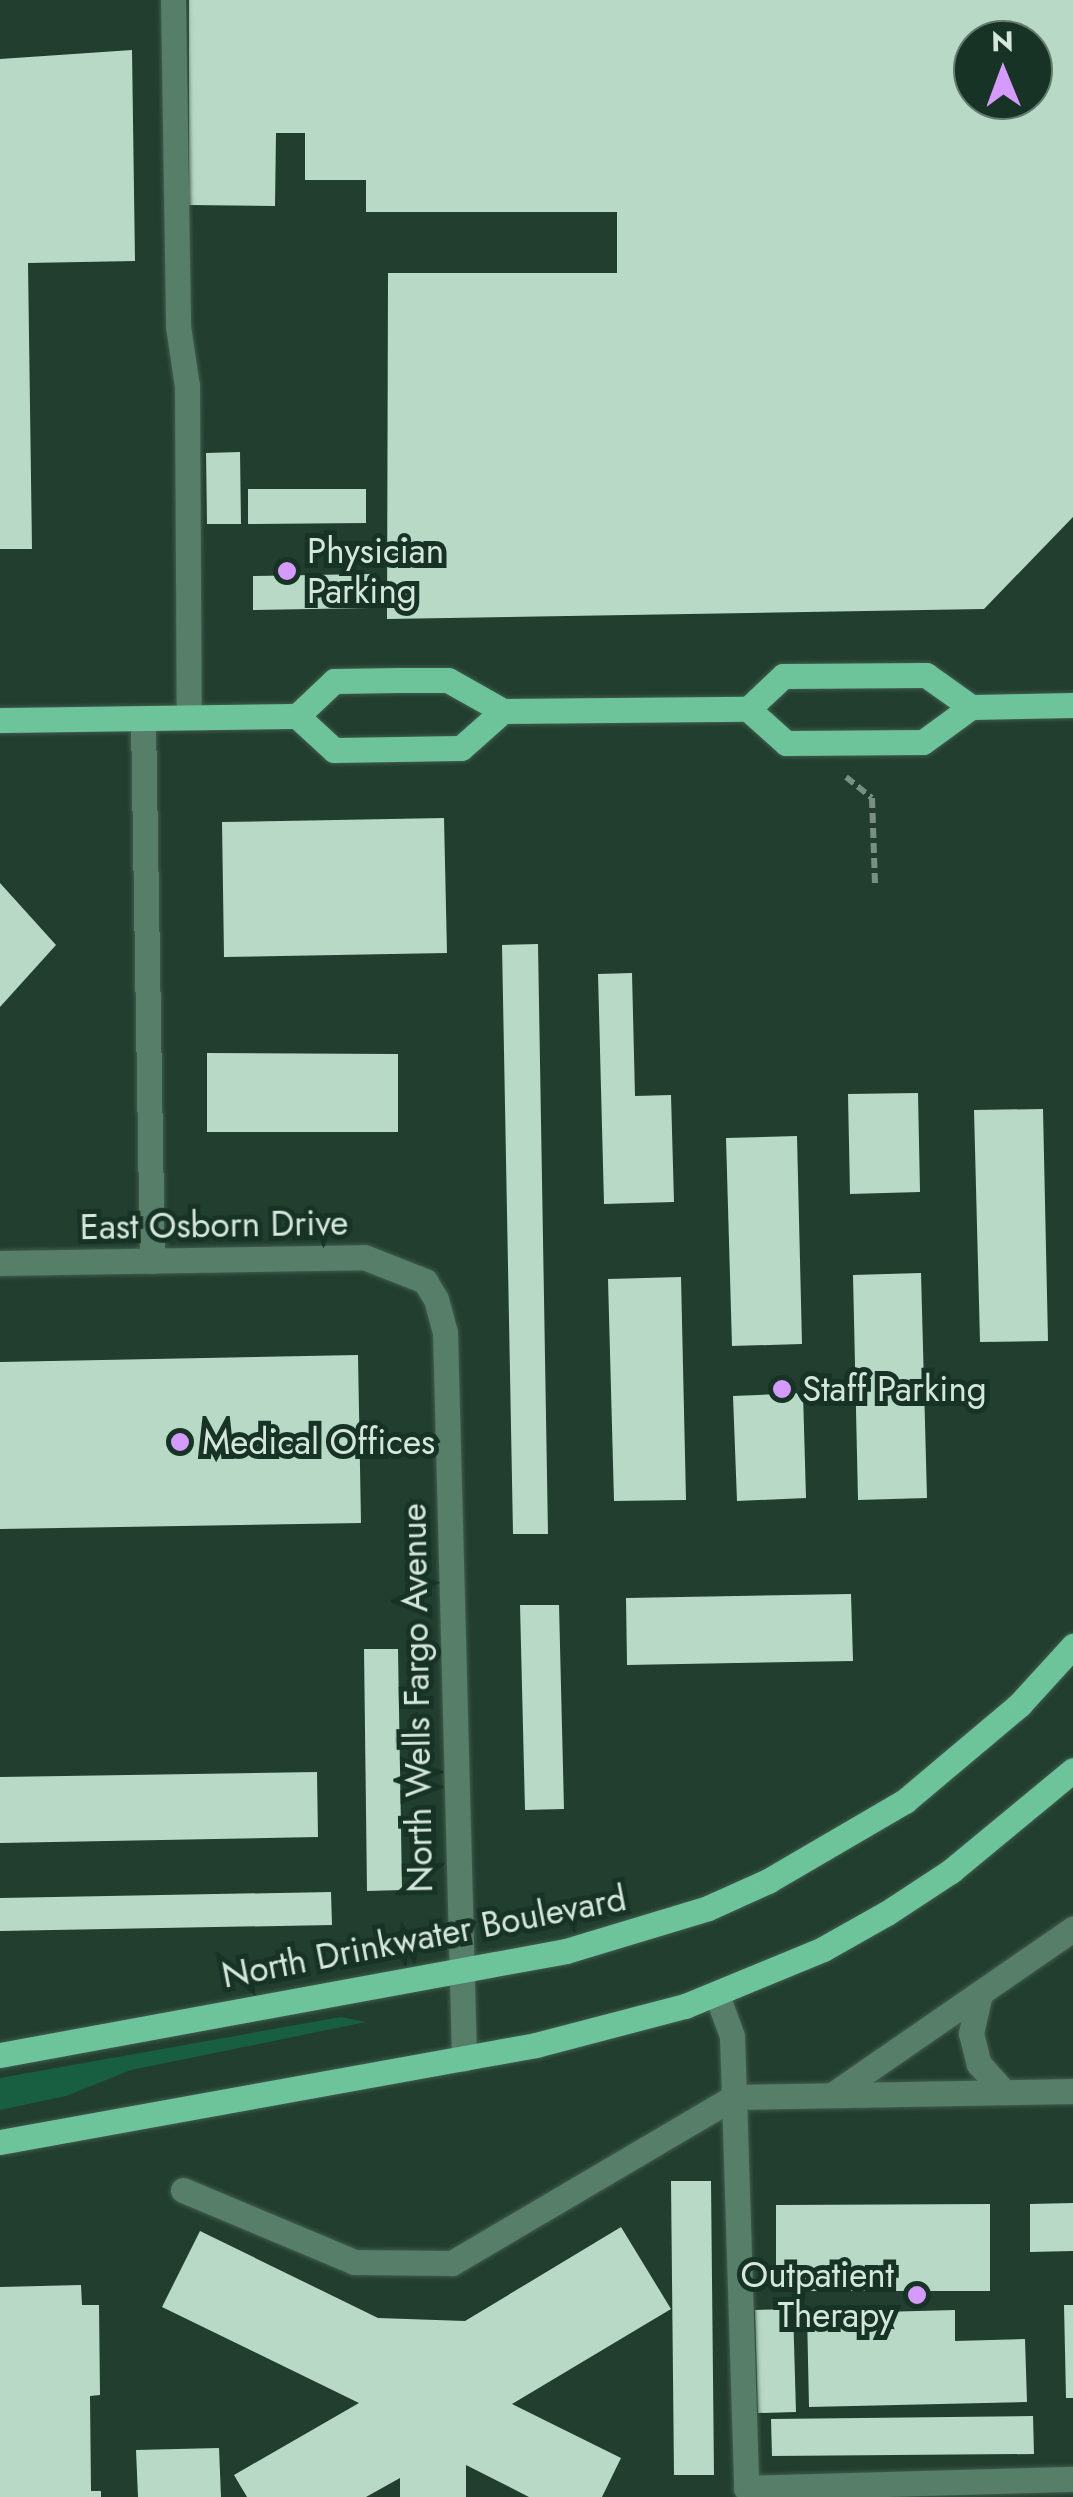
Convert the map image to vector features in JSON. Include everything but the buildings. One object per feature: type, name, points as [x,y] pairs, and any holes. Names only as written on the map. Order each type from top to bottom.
[{"type":"main road","points":[[748,709],[783,676],[926,675],[971,706],[1073,706]]},
{"type":"main road","points":[[0,720],[298,716],[334,681],[448,680],[503,710],[748,709],[786,743],[923,742],[971,706]]},
{"type":"main road","points":[[298,716],[334,750],[461,748],[503,710]]},
{"type":"main road","name":"North Drinkwater Boulevard","points":[[0,2055],[458,1973],[638,1931],[768,1881],[905,1801],[1020,1704],[1073,1646]]},
{"type":"main road","points":[[0,2142],[464,2058],[612,2027],[717,1995],[887,1914],[951,1871],[1073,1770]]},
{"type":"street","points":[[173,0],[178,326],[188,386],[189,718]]},
{"type":"street","points":[[143,719],[152,1261]]},
{"type":"street","name":"East Osborn Drive","points":[[0,1263],[364,1257],[425,1281]]},
{"type":"street","name":"North Wells Fargo Avenue","points":[[425,1281],[445,1332],[458,1973],[464,2058]]},
{"type":"street","points":[[832,2096],[1073,1929]]},
{"type":"street","points":[[980,1994],[971,2033],[979,2064],[1004,2092]]},
{"type":"street","points":[[717,1995],[732,2036],[746,2488],[1073,2479]]},
{"type":"street","points":[[183,2190],[354,2262],[452,2263],[734,2097],[1073,2091]]},
{"type":"path","points":[[846,776],[872,798],[876,884]]},
{"type":"green space","points":[[341,2017],[366,2022],[131,2070],[66,2096],[0,2110],[0,2078]]},
{"type":"place","name":"Physician Parking","points":[[287,571]]},
{"type":"place","name":"Staff Parking","points":[[782,1389]]},
{"type":"place","name":"Medical Offices","points":[[180,1442]]},
{"type":"place","name":"Outpatient Therapy","points":[[917,2295]]}]
